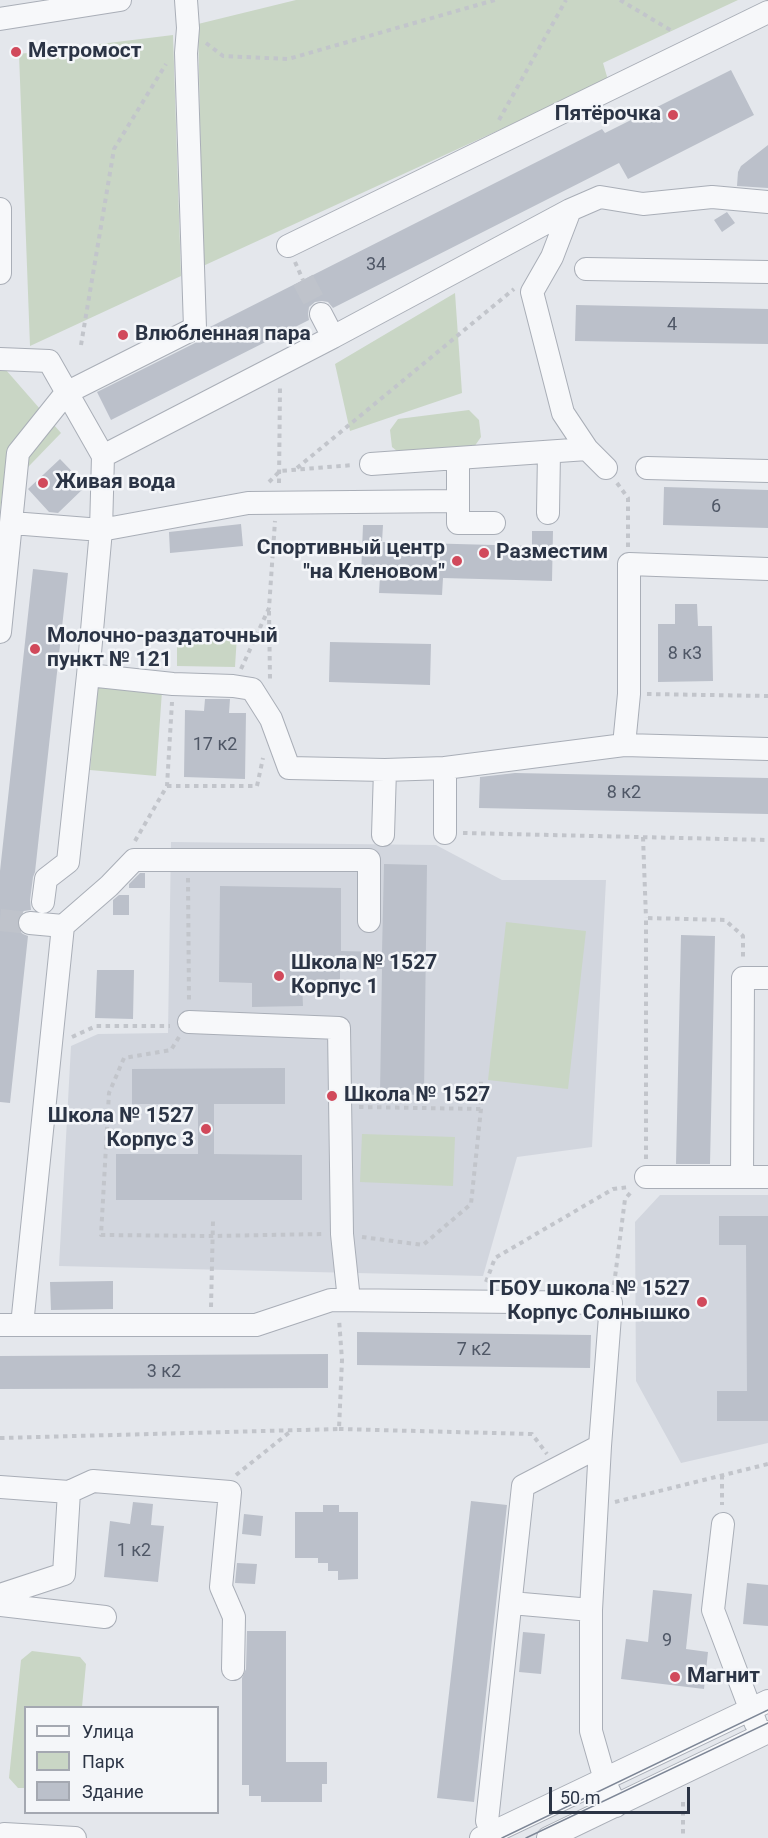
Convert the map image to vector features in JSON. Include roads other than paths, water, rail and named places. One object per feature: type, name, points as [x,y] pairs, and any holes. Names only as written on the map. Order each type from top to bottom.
[{"type":"street","points":[[0,19],[120,0]]},
{"type":"street","points":[[0,632],[18,453],[66,393],[195,328],[186,0]]},
{"type":"street","points":[[288,246],[768,12]]},
{"type":"street","points":[[103,456],[333,337],[570,210],[600,197],[643,204],[712,197],[768,202]]},
{"type":"street","points":[[0,209],[0,273]]},
{"type":"street","points":[[570,210],[552,257],[532,292],[563,413],[587,449],[606,468]]},
{"type":"street","points":[[586,269],[768,272]]},
{"type":"street","points":[[321,314],[333,337]]},
{"type":"street","points":[[0,358],[49,361],[103,456],[101,530],[68,862],[46,879],[43,902]]},
{"type":"street","points":[[371,464],[587,449]]},
{"type":"street","points":[[548,513],[549,452]]},
{"type":"street","points":[[458,459],[458,523],[494,523]]},
{"type":"street","points":[[647,468],[768,471]]},
{"type":"street","points":[[12,523],[101,530],[248,503],[458,501]]},
{"type":"street","points":[[624,745],[628,694],[628,564],[768,569]]},
{"type":"street","points":[[88,675],[252,689],[271,719],[289,768],[385,770],[445,768],[624,745],[768,749]]},
{"type":"street","points":[[445,768],[445,833]]},
{"type":"street","points":[[383,835],[385,770]]},
{"type":"street","points":[[369,921],[369,860],[134,860],[109,886],[63,926],[50,1046],[11,1325],[256,1325],[331,1300],[611,1304],[591,1610],[591,1731],[610,1792]]},
{"type":"street","points":[[30,923],[63,926]]},
{"type":"street","points":[[742,1177],[743,978],[768,978]]},
{"type":"street","points":[[189,1022],[339,1028],[344,1300]]},
{"type":"street","points":[[646,1177],[768,1177]]},
{"type":"street","points":[[552,1828],[490,1836],[487,1821],[523,1486],[600,1446]]},
{"type":"street","points":[[0,1487],[69,1492],[93,1481],[230,1492],[221,1587],[234,1617],[233,1670]]},
{"type":"street","points":[[0,1595],[64,1574],[69,1492]]},
{"type":"street","points":[[515,1838],[552,1828],[610,1792],[762,1719],[713,1610],[723,1524]]},
{"type":"street","points":[[511,1603],[591,1610]]},
{"type":"street","points":[[0,1605],[105,1617]]},
{"type":"street","points":[[4,1838],[4,1834],[75,1838]]},
{"type":"tunnel","points":[[303,280],[321,314]]},
{"type":"tunnel","points":[[0,920],[30,923]]},
{"type":"tram line","points":[[502,1838],[768,1710]]},
{"type":"tram line","points":[[526,1838],[768,1723]]},
{"type":"place","name":"Метромост","points":[[16,52]]},
{"type":"place","name":"Пятёрочка","points":[[673,115]]},
{"type":"place","name":"Влюбленная пара","points":[[123,335]]},
{"type":"place","name":"Живая вода","points":[[43,483]]},
{"type":"place","name":"Разместим","points":[[484,553]]},
{"type":"place","name":"Спортивный центр \"на Кленовом\"","points":[[457,561]]},
{"type":"place","name":"Молочно-раздаточный пункт № 121","points":[[35,649]]},
{"type":"place","name":"Школа № 1527 Корпус 1","points":[[279,976]]},
{"type":"place","name":"Школа № 1527","points":[[332,1096]]},
{"type":"place","name":"Школа № 1527 Корпус 3","points":[[206,1129]]},
{"type":"place","name":"ГБОУ школа № 1527 Корпус Солнышко","points":[[702,1302]]},
{"type":"place","name":"Магнит","points":[[675,1677]]}]
